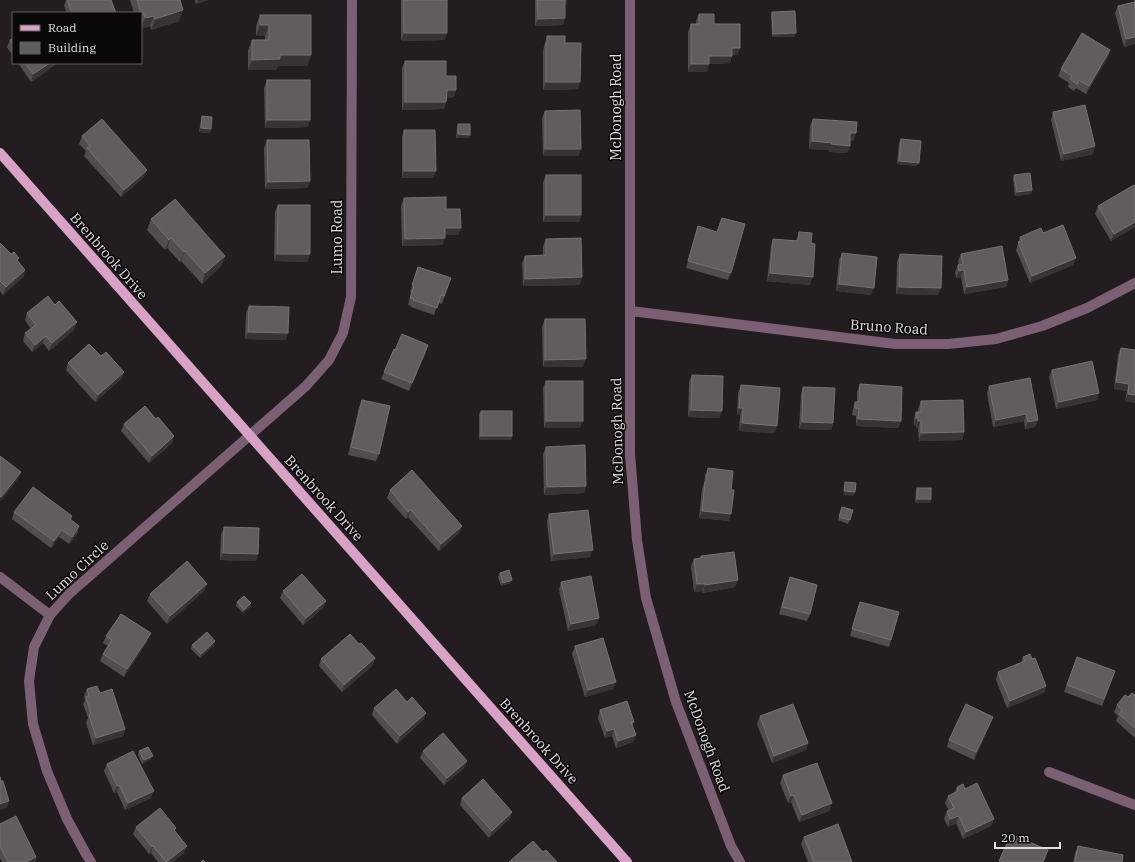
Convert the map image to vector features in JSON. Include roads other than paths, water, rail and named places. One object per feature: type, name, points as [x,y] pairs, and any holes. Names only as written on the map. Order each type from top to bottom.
[{"type":"main road","name":"Brenbrook Drive","points":[[0,153],[627,862]]},
{"type":"street","name":"Lumo Road","points":[[250,436],[306,386],[330,360],[343,333],[350,297],[352,0]]},
{"type":"street","name":"McDonogh Road","points":[[630,0],[630,454],[637,540],[646,598],[676,702],[731,846],[740,862]]},
{"type":"street","name":"Bruno Road","points":[[631,311],[895,344],[948,344],[996,339],[1042,326],[1088,308],[1135,283]]},
{"type":"street","name":"Lumo Circle","points":[[91,862],[67,819],[47,771],[33,724],[29,680],[34,647],[50,615],[69,594],[250,436]]},
{"type":"street","points":[[0,577],[50,615]]},
{"type":"street","points":[[1049,772],[1135,805]]},
{"type":"street","name":"McDonogh Road","points":[[731,846],[731,862]]}]
